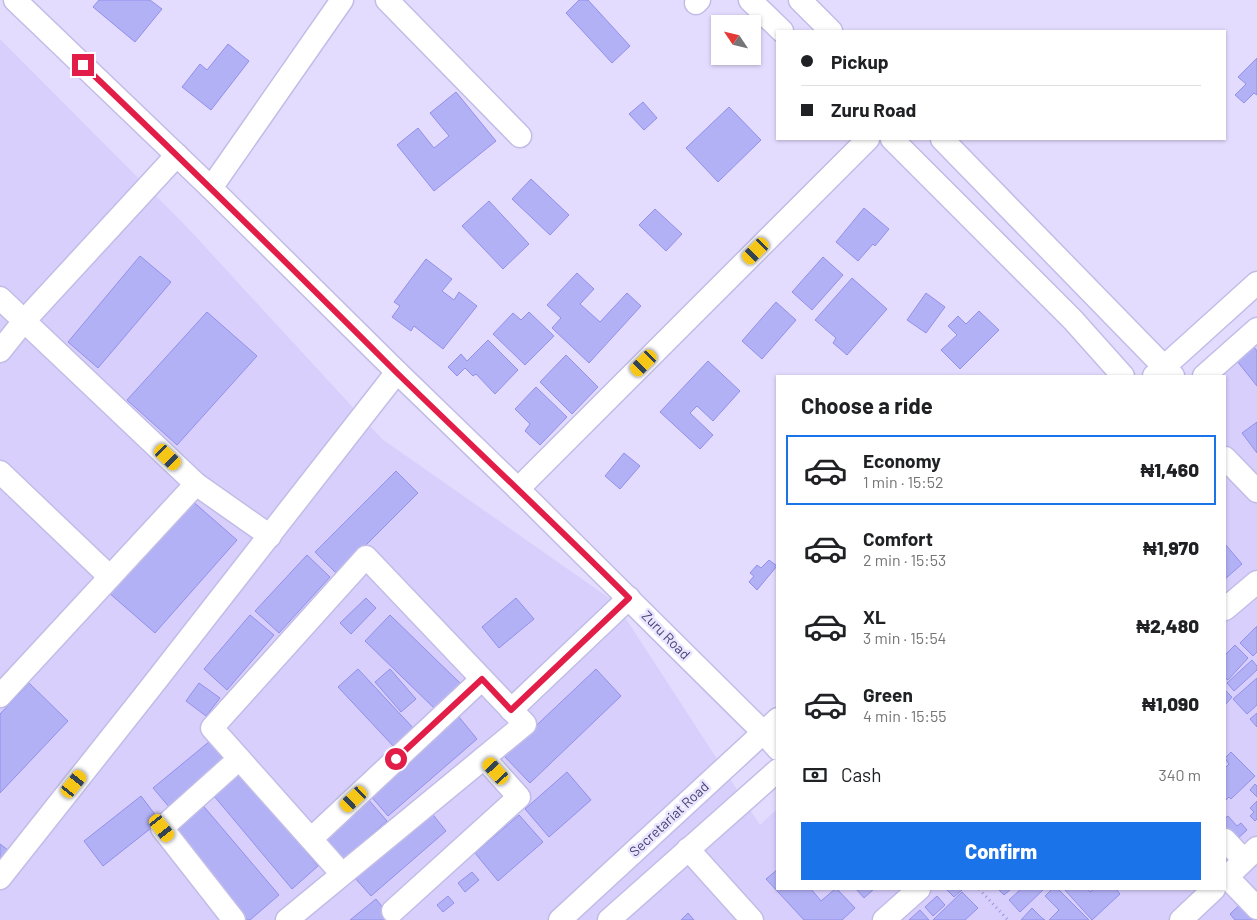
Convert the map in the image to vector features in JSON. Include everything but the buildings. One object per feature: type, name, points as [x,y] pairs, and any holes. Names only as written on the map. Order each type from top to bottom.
[{"type":"street","name":"Zuru Road","points":[[15,0],[178,155],[629,598],[770,726],[776,743]]},
{"type":"street","points":[[211,188],[342,0]]},
{"type":"street","points":[[387,0],[520,136]]},
{"type":"street","points":[[750,0],[781,30]]},
{"type":"street","points":[[800,0],[830,30]]},
{"type":"street","points":[[518,489],[867,140]]},
{"type":"street","points":[[893,140],[1073,320],[1122,375]]},
{"type":"street","points":[[943,140],[1163,373],[1257,283]]},
{"type":"street","points":[[0,351],[24,321],[178,155]]},
{"type":"street","points":[[0,298],[196,484],[270,536]]},
{"type":"street","points":[[1205,375],[1257,329]]},
{"type":"street","points":[[0,878],[397,372]]},
{"type":"street","points":[[1226,459],[1257,491]]},
{"type":"street","points":[[0,472],[110,577]]},
{"type":"street","points":[[0,696],[196,484]]},
{"type":"street","points":[[287,920],[524,724],[366,558],[212,728],[342,874]]},
{"type":"street","points":[[1226,609],[1257,582]]},
{"type":"street","points":[[511,710],[629,598]]},
{"type":"street","points":[[311,839],[482,679]]},
{"type":"street","name":"Secretariat Road","points":[[560,920],[770,726]]},
{"type":"street","points":[[393,912],[519,797],[484,758]]},
{"type":"street","points":[[234,920],[162,828],[239,759]]},
{"type":"street","points":[[609,920],[776,772]]},
{"type":"street","points":[[1226,841],[1250,854],[1226,877]]},
{"type":"street","points":[[688,849],[752,920]]},
{"type":"street","points":[[1226,884],[1257,908]]},
{"type":"street","points":[[884,920],[918,890]]},
{"type":"street","points":[[1180,920],[1212,890]]},
{"type":"path","points":[[980,890],[1008,920]]},
{"type":"shaded area","points":[[0,39],[185,225],[382,439],[615,602],[760,825],[776,810],[776,890],[1226,890],[1226,375],[1213,375],[1257,333],[1257,920],[0,920]]},
{"type":"route","points":[[83,65],[629,598],[511,710],[482,679],[396,759]]}]
